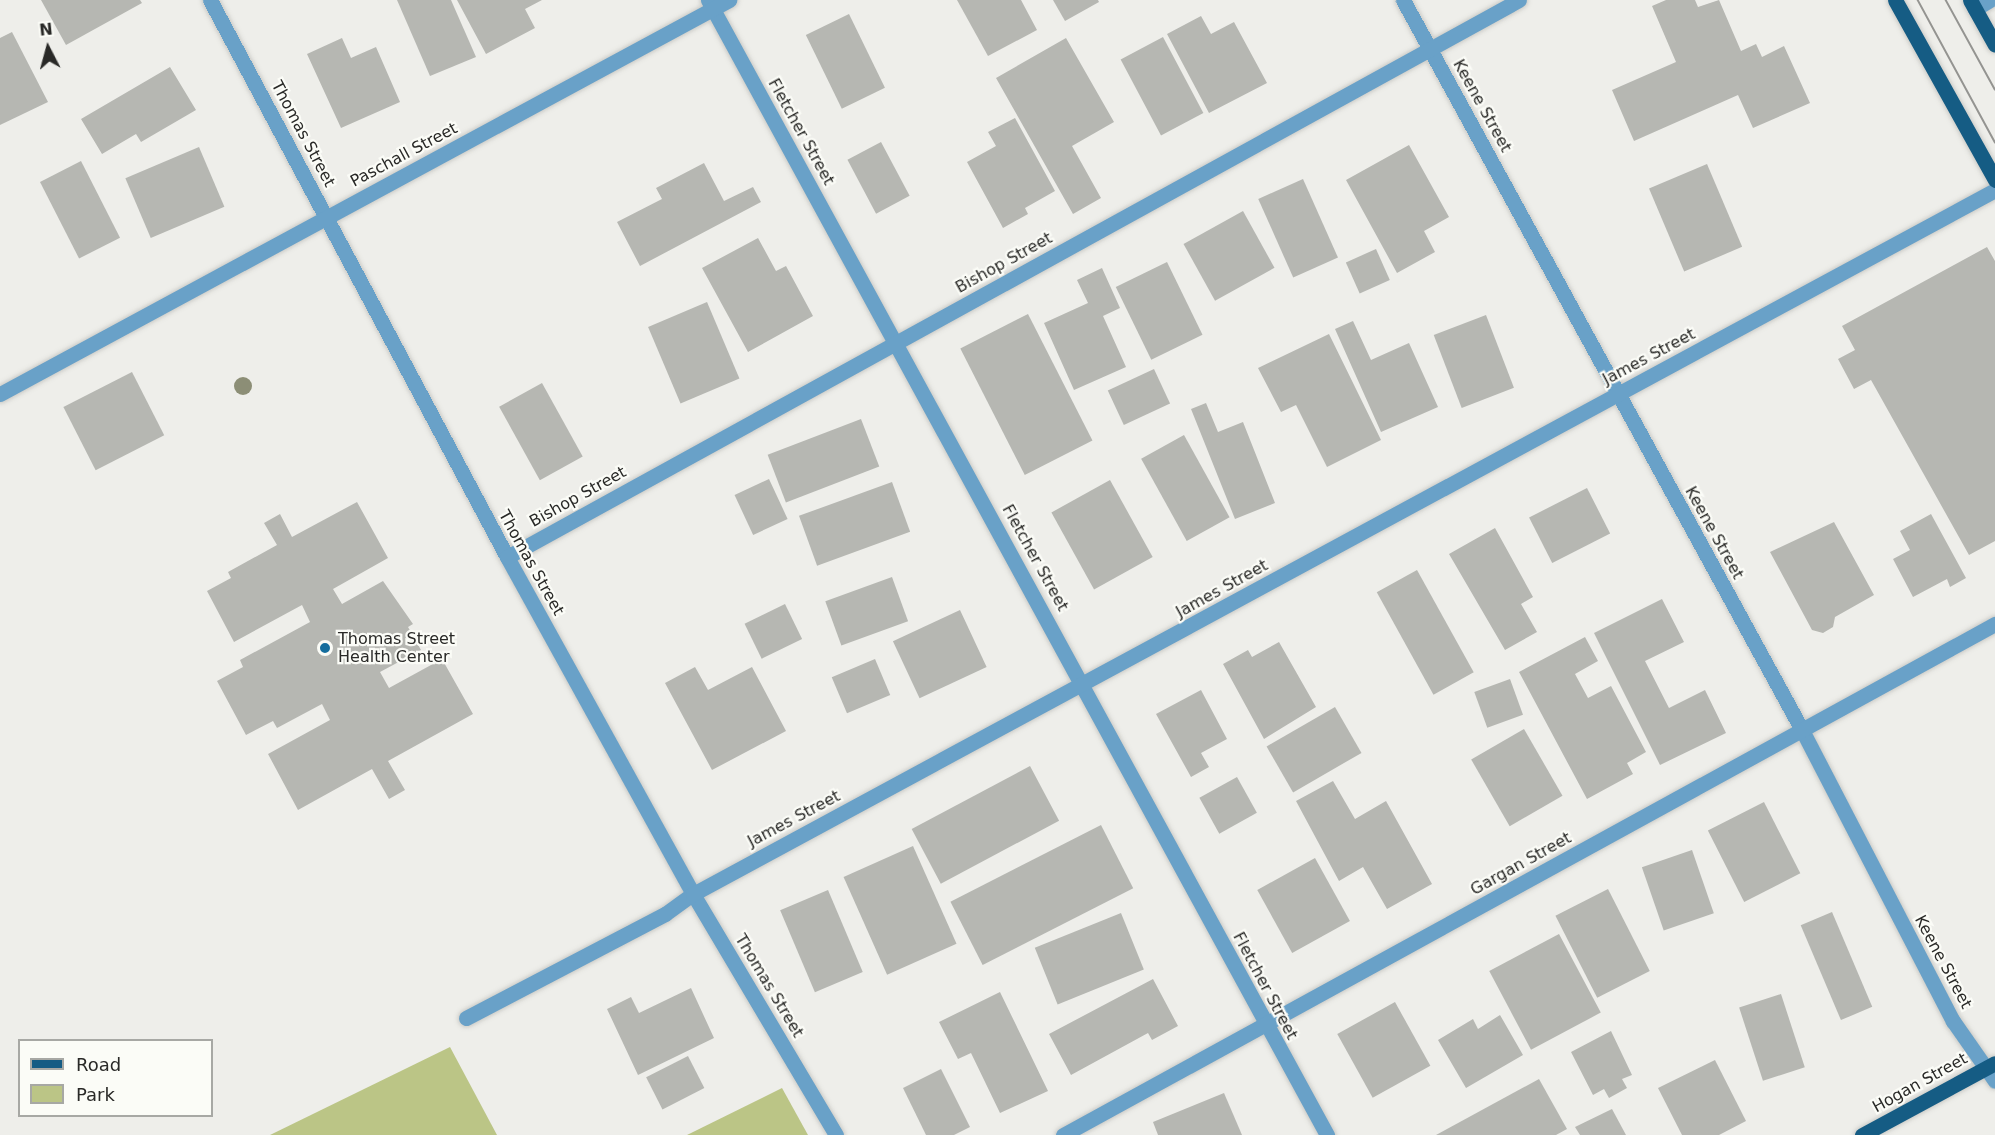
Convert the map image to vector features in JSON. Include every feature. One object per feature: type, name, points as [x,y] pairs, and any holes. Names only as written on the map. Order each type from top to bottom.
[{"type":"main road","points":[[1895,0],[1995,180]]},
{"type":"main road","points":[[1972,4],[1995,45]]},
{"type":"main road","name":"Hogan Street","points":[[1862,1135],[1991,1065]]},
{"type":"street","name":"Thomas Street","points":[[210,0],[507,557],[693,894],[836,1135]]},
{"type":"street","name":"Paschall Street","points":[[0,394],[711,5],[729,0]]},
{"type":"street","name":"Keene Street","points":[[1403,0],[1802,730],[1953,1021],[1991,1065],[1995,1081]]},
{"type":"street","name":"Bishop Street","points":[[507,557],[1519,0]]},
{"type":"street","points":[[1972,4],[1990,0]]},
{"type":"street","name":"Fletcher Street","points":[[711,5],[1327,1135]]},
{"type":"street","name":"James Street","points":[[466,1018],[665,914],[693,894],[1995,190]]},
{"type":"street","name":"Gargan Street","points":[[1064,1135],[1995,624]]},
{"type":"green space","points":[[450,1047],[497,1135],[270,1135]]},
{"type":"green space","points":[[782,1088],[808,1135],[687,1135]]},
{"type":"building","points":[[41,0],[140,0],[142,3],[66,45]]},
{"type":"building","points":[[397,0],[451,0],[476,57],[430,76]]},
{"type":"building","points":[[457,0],[542,0],[525,9],[535,28],[486,54]]},
{"type":"building","points":[[957,0],[1021,0],[1037,30],[988,56]]},
{"type":"building","points":[[1053,0],[1098,0],[1099,2],[1065,21]]},
{"type":"building","points":[[1666,0],[1695,0],[1698,7],[1719,0],[1741,51],[1756,44],[1762,57],[1784,46],[1810,103],[1753,128],[1738,95],[1634,141],[1612,90],[1676,62],[1652,6]]},
{"type":"building","points":[[849,14],[885,88],[842,109],[806,35]]},
{"type":"building","points":[[1201,16],[1211,34],[1234,22],[1267,83],[1209,113],[1167,34]]},
{"type":"building","points":[[12,32],[48,102],[0,125],[0,38]]},
{"type":"building","points":[[1163,37],[1203,113],[1161,135],[1121,60]]},
{"type":"building","points":[[342,38],[351,58],[376,47],[400,102],[341,128],[307,54]]},
{"type":"building","points":[[1066,38],[1114,122],[1072,146],[1101,198],[1073,214],[996,78]]},
{"type":"building","points":[[170,67],[196,110],[141,142],[136,134],[102,154],[81,119]]},
{"type":"building","points":[[1015,118],[1055,191],[1025,208],[1028,214],[1003,228],[967,162],[996,146],[988,132]]},
{"type":"building","points":[[881,142],[910,196],[876,214],[847,160]]},
{"type":"building","points":[[1409,145],[1449,217],[1424,231],[1435,252],[1397,273],[1346,180]]},
{"type":"building","points":[[199,147],[224,207],[151,238],[125,178]]},
{"type":"building","points":[[81,161],[120,238],[79,259],[40,182]]},
{"type":"building","points":[[704,163],[724,201],[753,187],[761,202],[640,266],[617,222],[662,199],[656,188]]},
{"type":"building","points":[[1707,164],[1742,247],[1684,271],[1649,189]]},
{"type":"building","points":[[1303,179],[1338,258],[1293,277],[1258,199]]},
{"type":"building","points":[[1243,211],[1275,268],[1215,301],[1184,244]]},
{"type":"building","points":[[758,238],[776,271],[786,266],[813,316],[748,352],[702,268]]},
{"type":"building","points":[[1987,247],[1995,261],[1995,541],[1969,555],[1871,380],[1854,389],[1838,359],[1855,350],[1842,326]]},
{"type":"building","points":[[1376,249],[1390,280],[1360,293],[1346,262]]},
{"type":"building","points":[[1167,262],[1203,335],[1151,360],[1116,287]]},
{"type":"building","points":[[1102,268],[1120,308],[1103,316],[1126,367],[1074,390],[1044,323],[1088,303],[1077,280]]},
{"type":"building","points":[[707,302],[739,378],[681,403],[648,327]]},
{"type":"building","points":[[1028,314],[1092,441],[1025,475],[960,349]]},
{"type":"building","points":[[1486,315],[1514,388],[1462,408],[1434,335]]},
{"type":"building","points":[[1353,321],[1371,360],[1409,343],[1438,407],[1381,432],[1335,329]]},
{"type":"building","points":[[1329,334],[1381,440],[1327,467],[1296,405],[1281,412],[1258,368]]},
{"type":"building","points":[[1154,369],[1170,403],[1124,425],[1108,391]]},
{"type":"building","points":[[132,372],[164,435],[96,470],[63,407]]},
{"type":"building","points":[[542,383],[583,456],[540,480],[499,407]]},
{"type":"building","points":[[1206,403],[1218,432],[1243,422],[1275,503],[1235,519],[1191,409]]},
{"type":"building","points":[[861,419],[879,467],[786,502],[768,455]]},
{"type":"building","points":[[1184,435],[1230,517],[1187,541],[1141,459]]},
{"type":"building","points":[[769,479],[788,519],[753,535],[735,495]]},
{"type":"building","points":[[1110,480],[1153,557],[1094,589],[1051,512]]},
{"type":"building","points":[[892,482],[910,532],[817,566],[799,516]]},
{"type":"building","points":[[1587,488],[1610,533],[1552,563],[1529,518]]},
{"type":"building","points":[[357,502],[388,558],[333,589],[342,604],[383,581],[413,624],[408,627],[421,650],[380,672],[389,688],[442,659],[473,714],[388,761],[405,790],[389,799],[372,769],[298,810],[268,754],[330,720],[322,704],[277,728],[273,721],[246,735],[217,681],[243,667],[240,660],[310,622],[302,605],[234,642],[207,591],[231,578],[228,572],[277,545],[264,523],[280,514],[292,537]]},
{"type":"building","points":[[1931,514],[1966,578],[1950,587],[1947,579],[1913,597],[1893,559],[1910,550],[1900,531]]},
{"type":"building","points":[[1834,522],[1874,595],[1835,617],[1833,627],[1823,633],[1812,630],[1770,552]]},
{"type":"building","points":[[1495,528],[1533,597],[1521,604],[1537,632],[1505,650],[1449,554]]},
{"type":"building","points":[[1417,570],[1474,672],[1433,695],[1377,592]]},
{"type":"building","points":[[892,577],[908,621],[841,645],[825,601]]},
{"type":"building","points":[[1662,599],[1684,642],[1645,661],[1669,708],[1705,690],[1726,733],[1660,765],[1594,633]]},
{"type":"building","points":[[785,604],[802,639],[762,659],[745,624]]},
{"type":"building","points":[[960,610],[987,667],[920,698],[893,641]]},
{"type":"building","points":[[1585,637],[1598,661],[1575,674],[1588,698],[1611,686],[1646,752],[1627,763],[1633,774],[1587,799],[1519,672]]},
{"type":"building","points":[[1279,642],[1316,707],[1264,739],[1223,664],[1248,650],[1252,657]]},
{"type":"building","points":[[875,659],[890,695],[847,713],[832,677]]},
{"type":"building","points":[[695,667],[708,690],[752,667],[786,731],[712,770],[665,683]]},
{"type":"building","points":[[1510,679],[1523,715],[1487,728],[1474,692]]},
{"type":"building","points":[[1201,690],[1227,739],[1201,753],[1209,767],[1191,777],[1156,714]]},
{"type":"building","points":[[1335,707],[1362,753],[1293,792],[1267,747]]},
{"type":"building","points":[[1524,729],[1563,796],[1510,826],[1471,760]]},
{"type":"building","points":[[1030,766],[1059,821],[941,884],[912,829]]},
{"type":"building","points":[[1237,777],[1257,813],[1219,834],[1199,798]]},
{"type":"building","points":[[1333,781],[1355,819],[1386,801],[1432,884],[1387,909],[1363,867],[1339,881],[1296,801]]},
{"type":"building","points":[[1764,802],[1800,873],[1744,902],[1708,831]]},
{"type":"building","points":[[1101,825],[1133,888],[983,965],[950,902]]},
{"type":"building","points":[[913,846],[957,944],[887,975],[844,877]]},
{"type":"building","points":[[1692,850],[1714,913],[1664,931],[1642,867]]},
{"type":"building","points":[[1315,858],[1350,921],[1292,953],[1257,890]]},
{"type":"building","points":[[1608,889],[1650,971],[1597,998],[1555,916]]},
{"type":"building","points":[[828,890],[863,972],[815,992],[780,910]]},
{"type":"building","points":[[1832,912],[1872,1007],[1841,1020],[1801,925]]},
{"type":"building","points":[[1121,913],[1144,970],[1058,1004],[1035,948]]},
{"type":"building","points":[[1559,934],[1601,1013],[1531,1050],[1489,971]]},
{"type":"building","points":[[1153,979],[1178,1026],[1152,1040],[1148,1033],[1071,1075],[1049,1034]]},
{"type":"building","points":[[691,988],[714,1038],[638,1075],[607,1009],[631,997],[639,1013]]},
{"type":"building","points":[[1000,992],[1048,1091],[1000,1113],[971,1053],[958,1059],[939,1022]]},
{"type":"building","points":[[1781,994],[1805,1067],[1763,1081],[1739,1008]]},
{"type":"building","points":[[1395,1002],[1430,1066],[1373,1098],[1337,1034]]},
{"type":"building","points":[[1500,1015],[1523,1055],[1466,1088],[1438,1040],[1473,1019],[1478,1029]]},
{"type":"building","points":[[1611,1031],[1632,1075],[1622,1079],[1627,1088],[1609,1098],[1604,1089],[1593,1095],[1571,1052]]},
{"type":"building","points":[[688,1056],[704,1088],[662,1109],[646,1077]]},
{"type":"building","points":[[1715,1060],[1746,1121],[1719,1135],[1682,1135],[1658,1088]]},
{"type":"building","points":[[941,1069],[970,1127],[954,1135],[926,1135],[903,1088]]},
{"type":"building","points":[[1539,1079],[1567,1129],[1556,1135],[1436,1135]]},
{"type":"building","points":[[1224,1093],[1242,1135],[1158,1135],[1153,1122]]},
{"type":"building","points":[[1612,1109],[1626,1135],[1580,1135],[1575,1127]]},
{"type":"tram line","points":[[1918,0],[1995,142]]},
{"type":"tram line","points":[[1946,0],[1995,89]]},
{"type":"place","name":"Thomas Street Health Center","points":[[325,648]]}]
